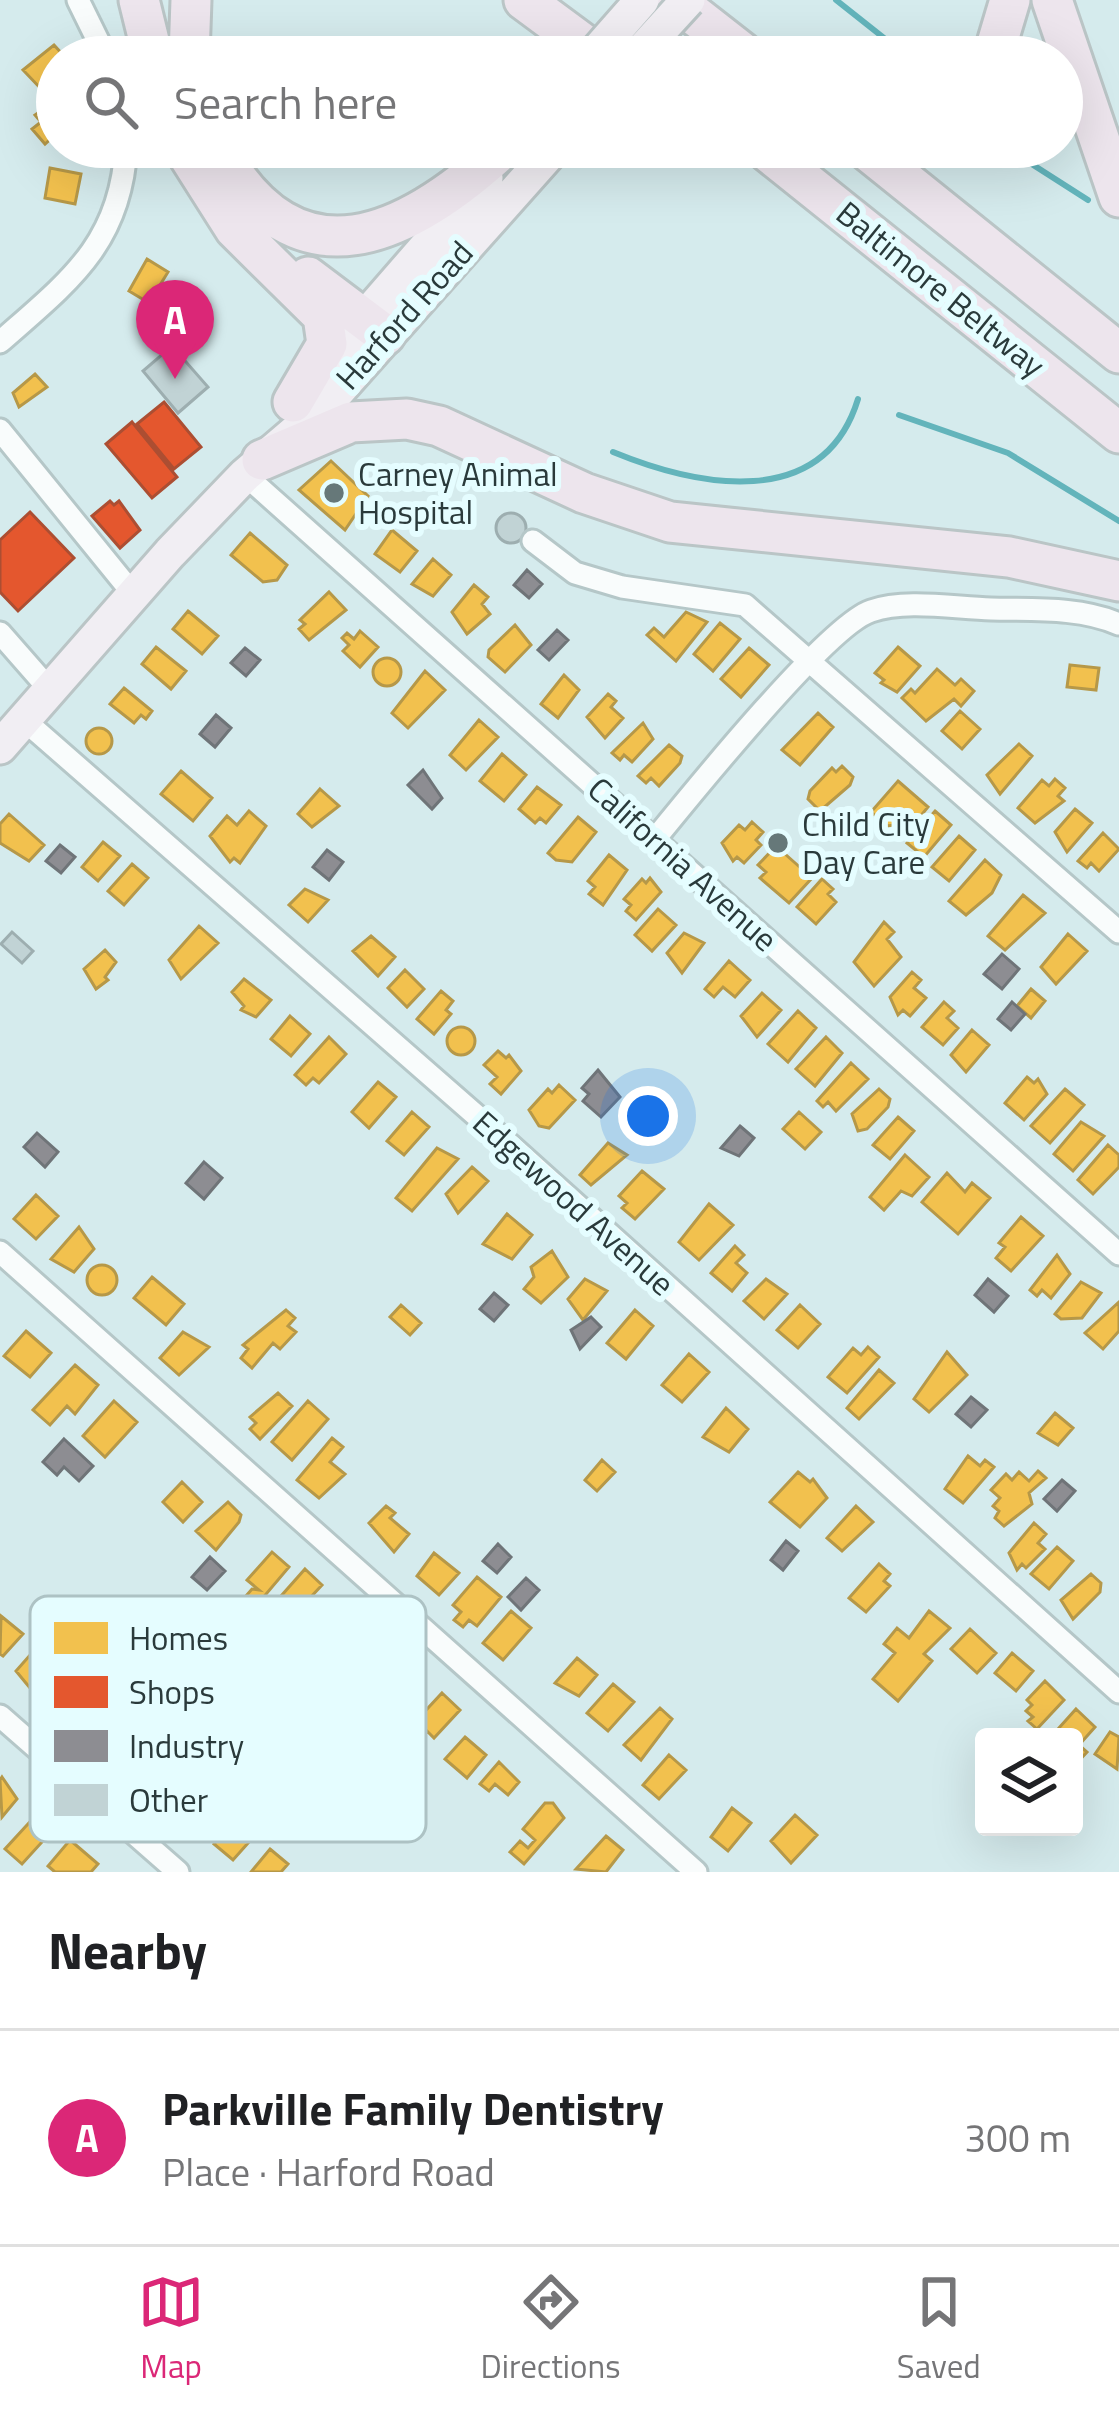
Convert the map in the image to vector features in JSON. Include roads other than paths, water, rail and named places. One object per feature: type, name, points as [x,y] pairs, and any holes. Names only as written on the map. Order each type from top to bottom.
[{"type":"highway","points":[[139,0],[148,36]]},
{"type":"highway","points":[[190,36],[191,0]]},
{"type":"highway","points":[[524,0],[569,36]]},
{"type":"highway","points":[[566,0],[613,36]]},
{"type":"highway","points":[[999,36],[1010,0]]},
{"type":"highway","points":[[1052,0],[1064,36]]},
{"type":"highway","points":[[688,7],[723,36]]},
{"type":"highway","points":[[688,7],[744,36]]},
{"type":"highway","points":[[1083,91],[1119,197]]},
{"type":"highway","points":[[196,168],[223,212],[323,316],[327,344],[293,402]]},
{"type":"highway","points":[[232,168],[249,194],[269,211],[308,230],[338,236],[400,226],[433,208],[483,168]]},
{"type":"highway","name":"Baltimore Beltway","points":[[783,168],[1119,433]]},
{"type":"highway","name":"Baltimore Beltway","points":[[889,168],[1119,353]]},
{"type":"highway","points":[[223,212],[374,326]]},
{"type":"highway","points":[[254,468],[351,422],[407,419],[439,426],[584,493],[670,522],[1009,557],[1119,581]]},
{"type":"main road","points":[[613,36],[642,0]]},
{"type":"main road","points":[[660,36],[688,7]]},
{"type":"main road","name":"Harford Road","points":[[0,747],[254,468],[321,410],[374,326],[493,168]]},
{"type":"main road","name":"Harford Road","points":[[254,468],[293,402],[534,168]]},
{"type":"street","points":[[78,0],[96,36]]},
{"type":"street","points":[[0,342],[90,259],[106,236],[121,168]]},
{"type":"street","points":[[0,430],[134,595]]},
{"type":"street","name":"California Avenue","points":[[254,468],[655,839],[1119,1254]]},
{"type":"street","points":[[533,541],[575,573],[622,587],[745,605],[813,658],[1119,932]]},
{"type":"street","points":[[655,839],[813,658],[864,613],[894,607],[1089,614],[1119,624]]},
{"type":"street","points":[[0,633],[50,690]]},
{"type":"street","name":"Edgewood Avenue","points":[[24,720],[494,1130],[1119,1692]]},
{"type":"street","points":[[0,1252],[386,1596]]},
{"type":"street","points":[[426,1631],[696,1872]]},
{"type":"street","points":[[0,1716],[30,1742]]},
{"type":"street","points":[[144,1842],[178,1872]]},
{"type":"waterway","points":[[836,0],[881,36]]},
{"type":"waterway","points":[[1038,168],[1088,200]]},
{"type":"waterway","points":[[613,452],[681,474],[718,480],[787,475],[817,460],[841,435],[858,399]]},
{"type":"waterway","points":[[899,415],[1008,453],[1119,521]]},
{"type":"place","name":"Parkville Family Dentistry","points":[[175,379]]},
{"type":"place","name":"Carney Animal Hospital","points":[[334,493]]},
{"type":"place","name":"Child City Day Care","points":[[778,843]]}]
